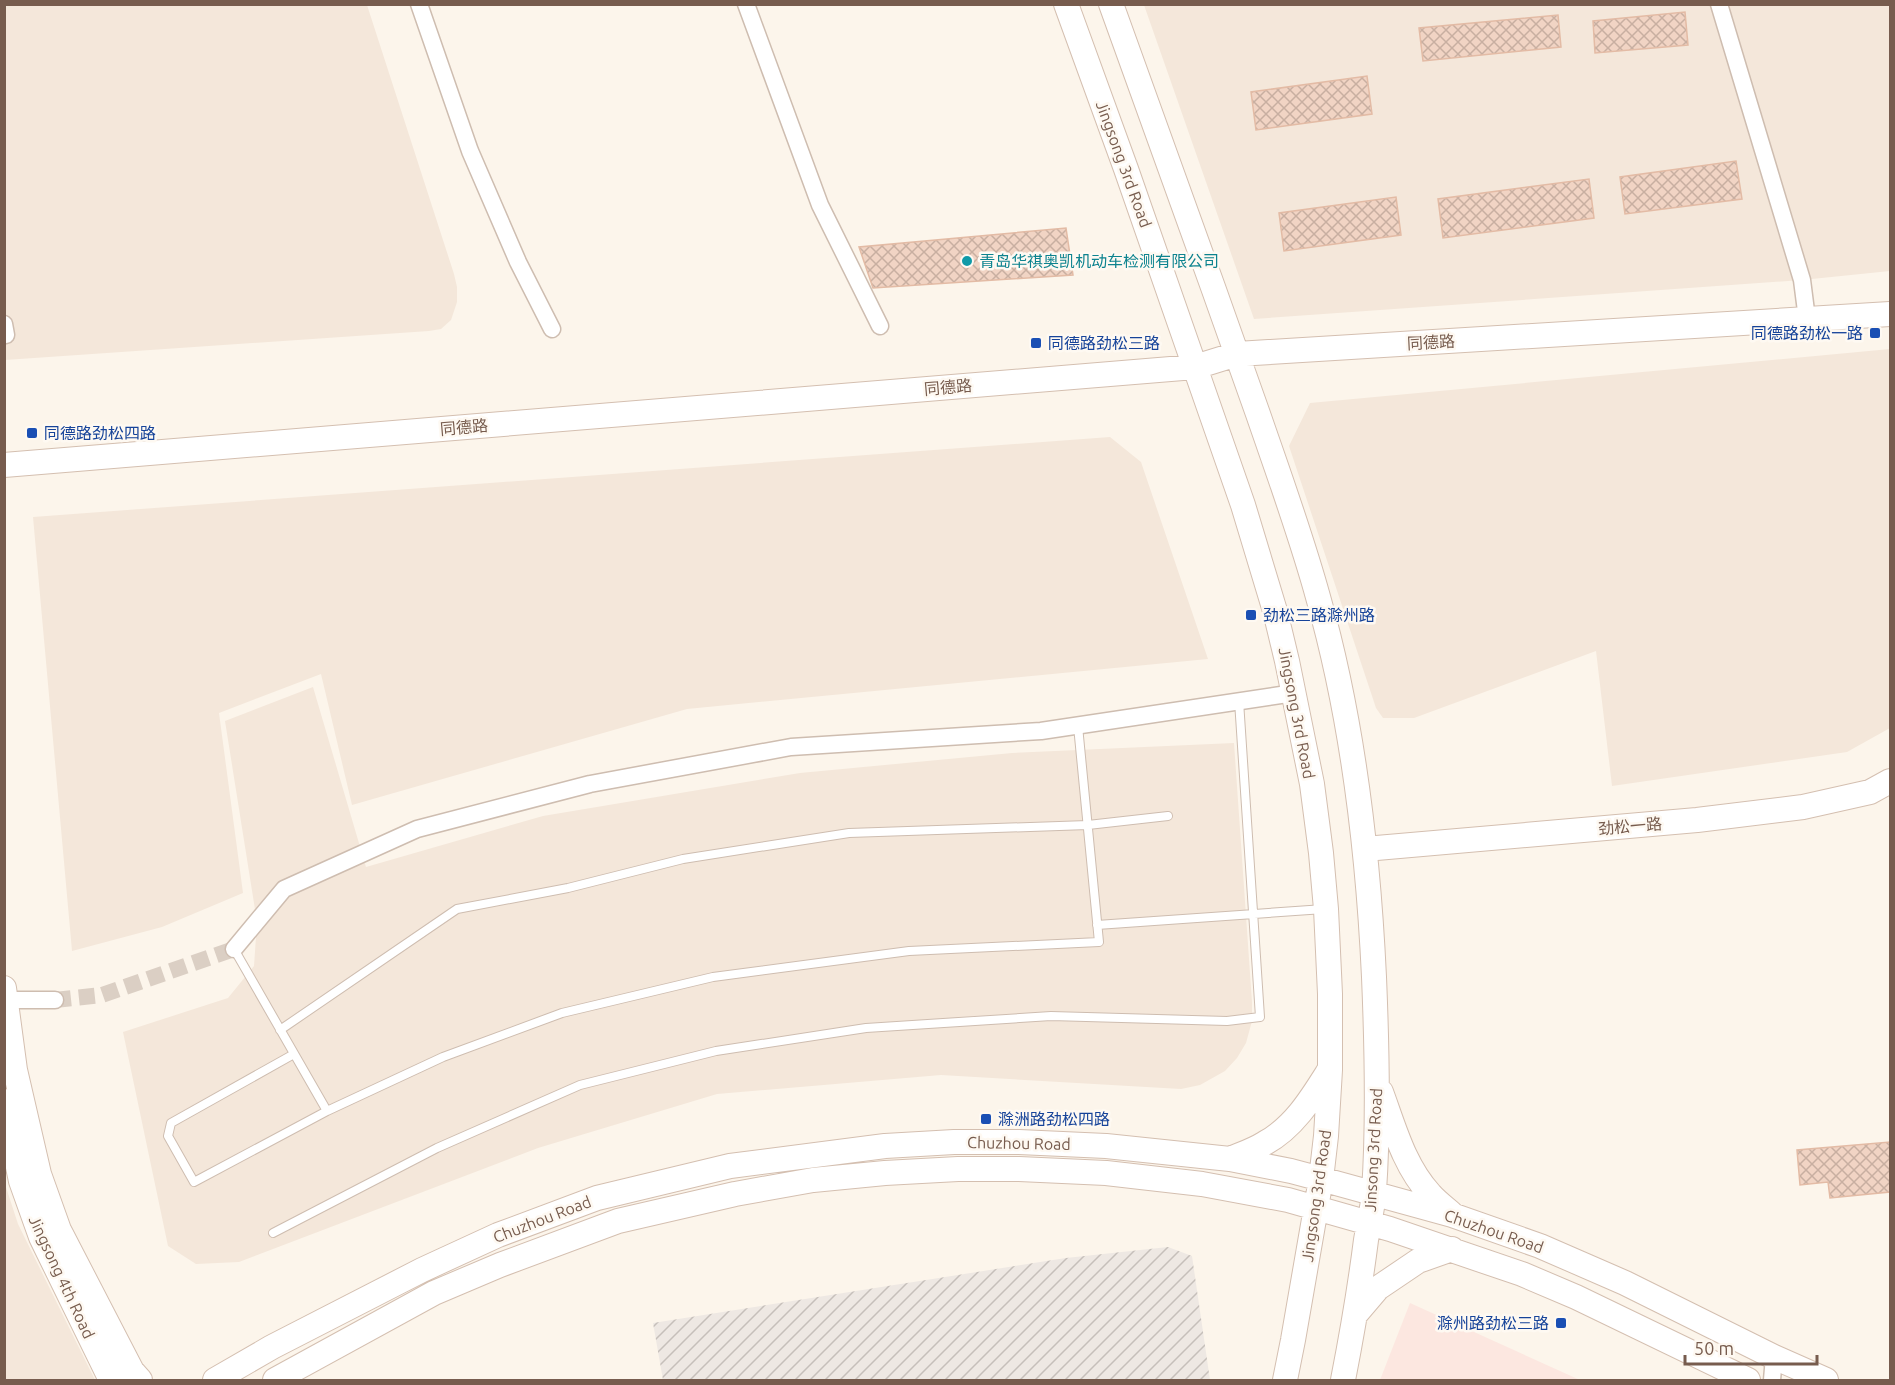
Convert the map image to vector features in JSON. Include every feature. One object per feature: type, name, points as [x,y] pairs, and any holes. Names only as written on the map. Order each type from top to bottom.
[{"type":"main road","name":"Jingsong 3rd Road","points":[[1066,4],[1243,506],[1275,610],[1312,784],[1326,909],[1330,994],[1330,1070],[1321,1179],[1285,1380]]},
{"type":"main road","points":[[1111,4],[1286,493],[1318,598],[1344,712],[1365,849],[1372,930],[1377,1079],[1404,1156],[1430,1194],[1452,1215]]},
{"type":"main road","name":"同德路","points":[[4,465],[1195,367],[1237,354],[1890,314]]},
{"type":"main road","name":"劲松一路","points":[[1365,849],[1697,820],[1803,807],[1870,792],[1890,781]]},
{"type":"main road","points":[[5,996],[15,1070],[39,1174],[59,1230],[129,1378]]},
{"type":"main road","points":[[1230,1159],[1266,1143],[1282,1132],[1305,1109],[1330,1070]]},
{"type":"main road","name":"Jinsong 3rd Road","points":[[1369,1222],[1374,1194],[1377,1079]]},
{"type":"main road","name":"Jingsong 4th Road","points":[[4,1101],[21,1181],[41,1237],[129,1378]]},
{"type":"main road","name":"Chuzhou Road","points":[[215,1380],[272,1347],[422,1270],[498,1235],[597,1198],[730,1166],[885,1146],[954,1142],[1106,1146],[1230,1159],[1321,1179],[1452,1215],[1522,1239],[1625,1283],[1773,1369],[1826,1380]]},
{"type":"main road","name":"Chuzhou Road","points":[[275,1380],[434,1293],[510,1261],[618,1221],[735,1194],[813,1180],[958,1169],[1106,1173],[1202,1184],[1288,1200],[1369,1222],[1522,1274],[1565,1292],[1748,1380]]},
{"type":"main road","points":[[1343,1380],[1369,1222]]},
{"type":"main road","points":[[1355,1315],[1378,1288],[1418,1261],[1452,1249]]},
{"type":"street","points":[[419,4],[470,151],[518,262],[552,329]]},
{"type":"street","points":[[746,4],[820,205],[880,326]]},
{"type":"street","points":[[1719,4],[1802,279],[1807,319]]},
{"type":"street","points":[[234,949],[284,889],[417,829],[590,784],[791,747],[1041,731],[1294,693]]},
{"type":"street","points":[[5,996],[55,1000]]},
{"type":"lane","points":[[273,1233],[437,1148],[580,1085],[716,1050],[866,1028],[1051,1016],[1227,1021],[1260,1017],[1239,701]]},
{"type":"lane","points":[[294,1054],[171,1123],[168,1136],[194,1182],[327,1111],[443,1057],[562,1013],[713,976],[909,951],[1099,942],[1078,726]]},
{"type":"lane","points":[[280,1030],[457,909],[568,888],[683,859],[849,833],[1088,825],[1168,816]]},
{"type":"lane","points":[[1097,925],[1326,909]]},
{"type":"lane","points":[[234,949],[327,1111]]},
{"type":"shaded area","points":[[5,5],[367,5],[454,274],[457,302],[451,320],[441,329],[429,331],[5,360]]},
{"type":"shaded area","points":[[1144,5],[1890,5],[1890,271],[1802,280],[1254,319]]},
{"type":"shaded area","points":[[1890,349],[1890,728],[1847,752],[1612,786],[1596,651],[1414,718],[1383,718],[1376,708],[1289,446],[1310,403]]},
{"type":"shaded area","points":[[1110,437],[1141,462],[1208,659],[687,709],[352,805],[321,674],[219,713],[243,893],[162,927],[72,951],[33,517]]},
{"type":"shaded area","points":[[313,687],[366,867],[543,816],[800,773],[1012,753],[1234,743],[1252,1002],[1252,1021],[1246,1043],[1237,1058],[1225,1071],[1200,1085],[1181,1089],[941,1075],[717,1094],[538,1148],[239,1262],[196,1264],[168,1246],[123,1032],[228,998],[254,966],[257,922],[225,721]]},
{"type":"shaded area","points":[[4,1181],[18,1224],[95,1380],[5,1380]]},
{"type":"shaded area","points":[[1168,1247],[1192,1256],[1210,1380],[663,1380],[653,1323],[1066,1258]]},
{"type":"shaded area","points":[[1410,1303],[1580,1380],[1380,1380]]},
{"type":"building","points":[[1685,12],[1688,45],[1595,53],[1593,21]]},
{"type":"building","points":[[1558,15],[1561,47],[1423,61],[1419,28]]},
{"type":"building","points":[[1367,76],[1372,114],[1256,130],[1251,92]]},
{"type":"building","points":[[1736,161],[1742,199],[1625,214],[1620,177]]},
{"type":"building","points":[[1589,179],[1594,218],[1443,238],[1438,199]]},
{"type":"building","points":[[1396,197],[1401,235],[1284,251],[1279,213]]},
{"type":"building","name":"青岛华祺奥凯机动车检测有限公司","points":[[1066,228],[1073,275],[873,288],[859,247]]},
{"type":"building","points":[[1890,1142],[1890,1192],[1830,1198],[1828,1182],[1800,1185],[1797,1150]]},
{"type":"tunnel","points":[[55,1000],[102,995],[234,949]]},
{"type":"place","name":"青岛华祺奥凯机动车检测有限公司","points":[[967,261]]},
{"type":"place","name":"同德路劲松一路","points":[[1875,333]]},
{"type":"place","name":"同德路劲松三路","points":[[1036,343]]},
{"type":"place","name":"同德路劲松四路","points":[[32,433]]},
{"type":"place","name":"劲松三路滁州路","points":[[1251,615]]},
{"type":"place","name":"滁洲路劲松四路","points":[[986,1119]]},
{"type":"place","name":"滁州路劲松三路","points":[[1561,1323]]}]
